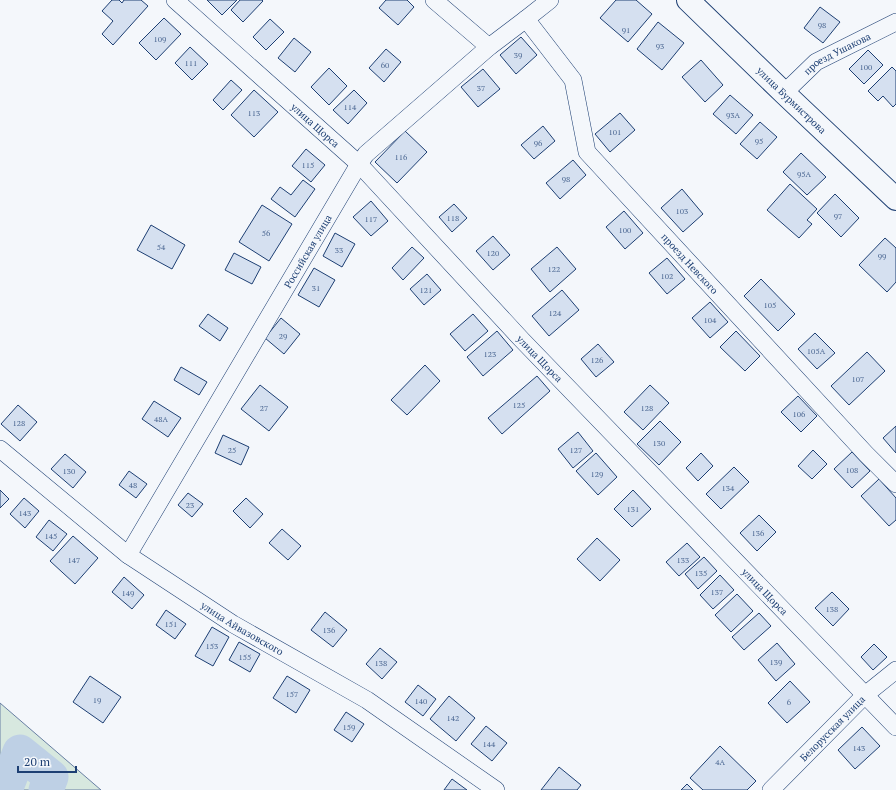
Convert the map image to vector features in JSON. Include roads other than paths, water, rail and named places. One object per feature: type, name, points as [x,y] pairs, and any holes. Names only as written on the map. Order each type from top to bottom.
[{"type":"street","name":"улица Щорса","points":[[175,0],[359,164],[522,340],[896,727]]},
{"type":"street","points":[[434,0],[489,46]]},
{"type":"street","name":"Российская улица","points":[[128,556],[366,154],[489,46],[550,0]]},
{"type":"street","name":"улица Бурмистрова","points":[[688,0],[896,199]]},
{"type":"street","name":"проезд Невского","points":[[526,19],[574,80],[587,152],[866,454],[896,484]]},
{"type":"street","name":"проезд Ушакова","points":[[784,93],[816,62],[896,22]]},
{"type":"street","name":"улица Айвазовского","points":[[0,449],[128,556],[233,624],[367,700],[496,790]]},
{"type":"street","name":"Белорусская улица","points":[[771,790],[865,695],[896,670]]},
{"type":"waterway","points":[[5,790],[20,752],[51,777],[46,790]]}]
